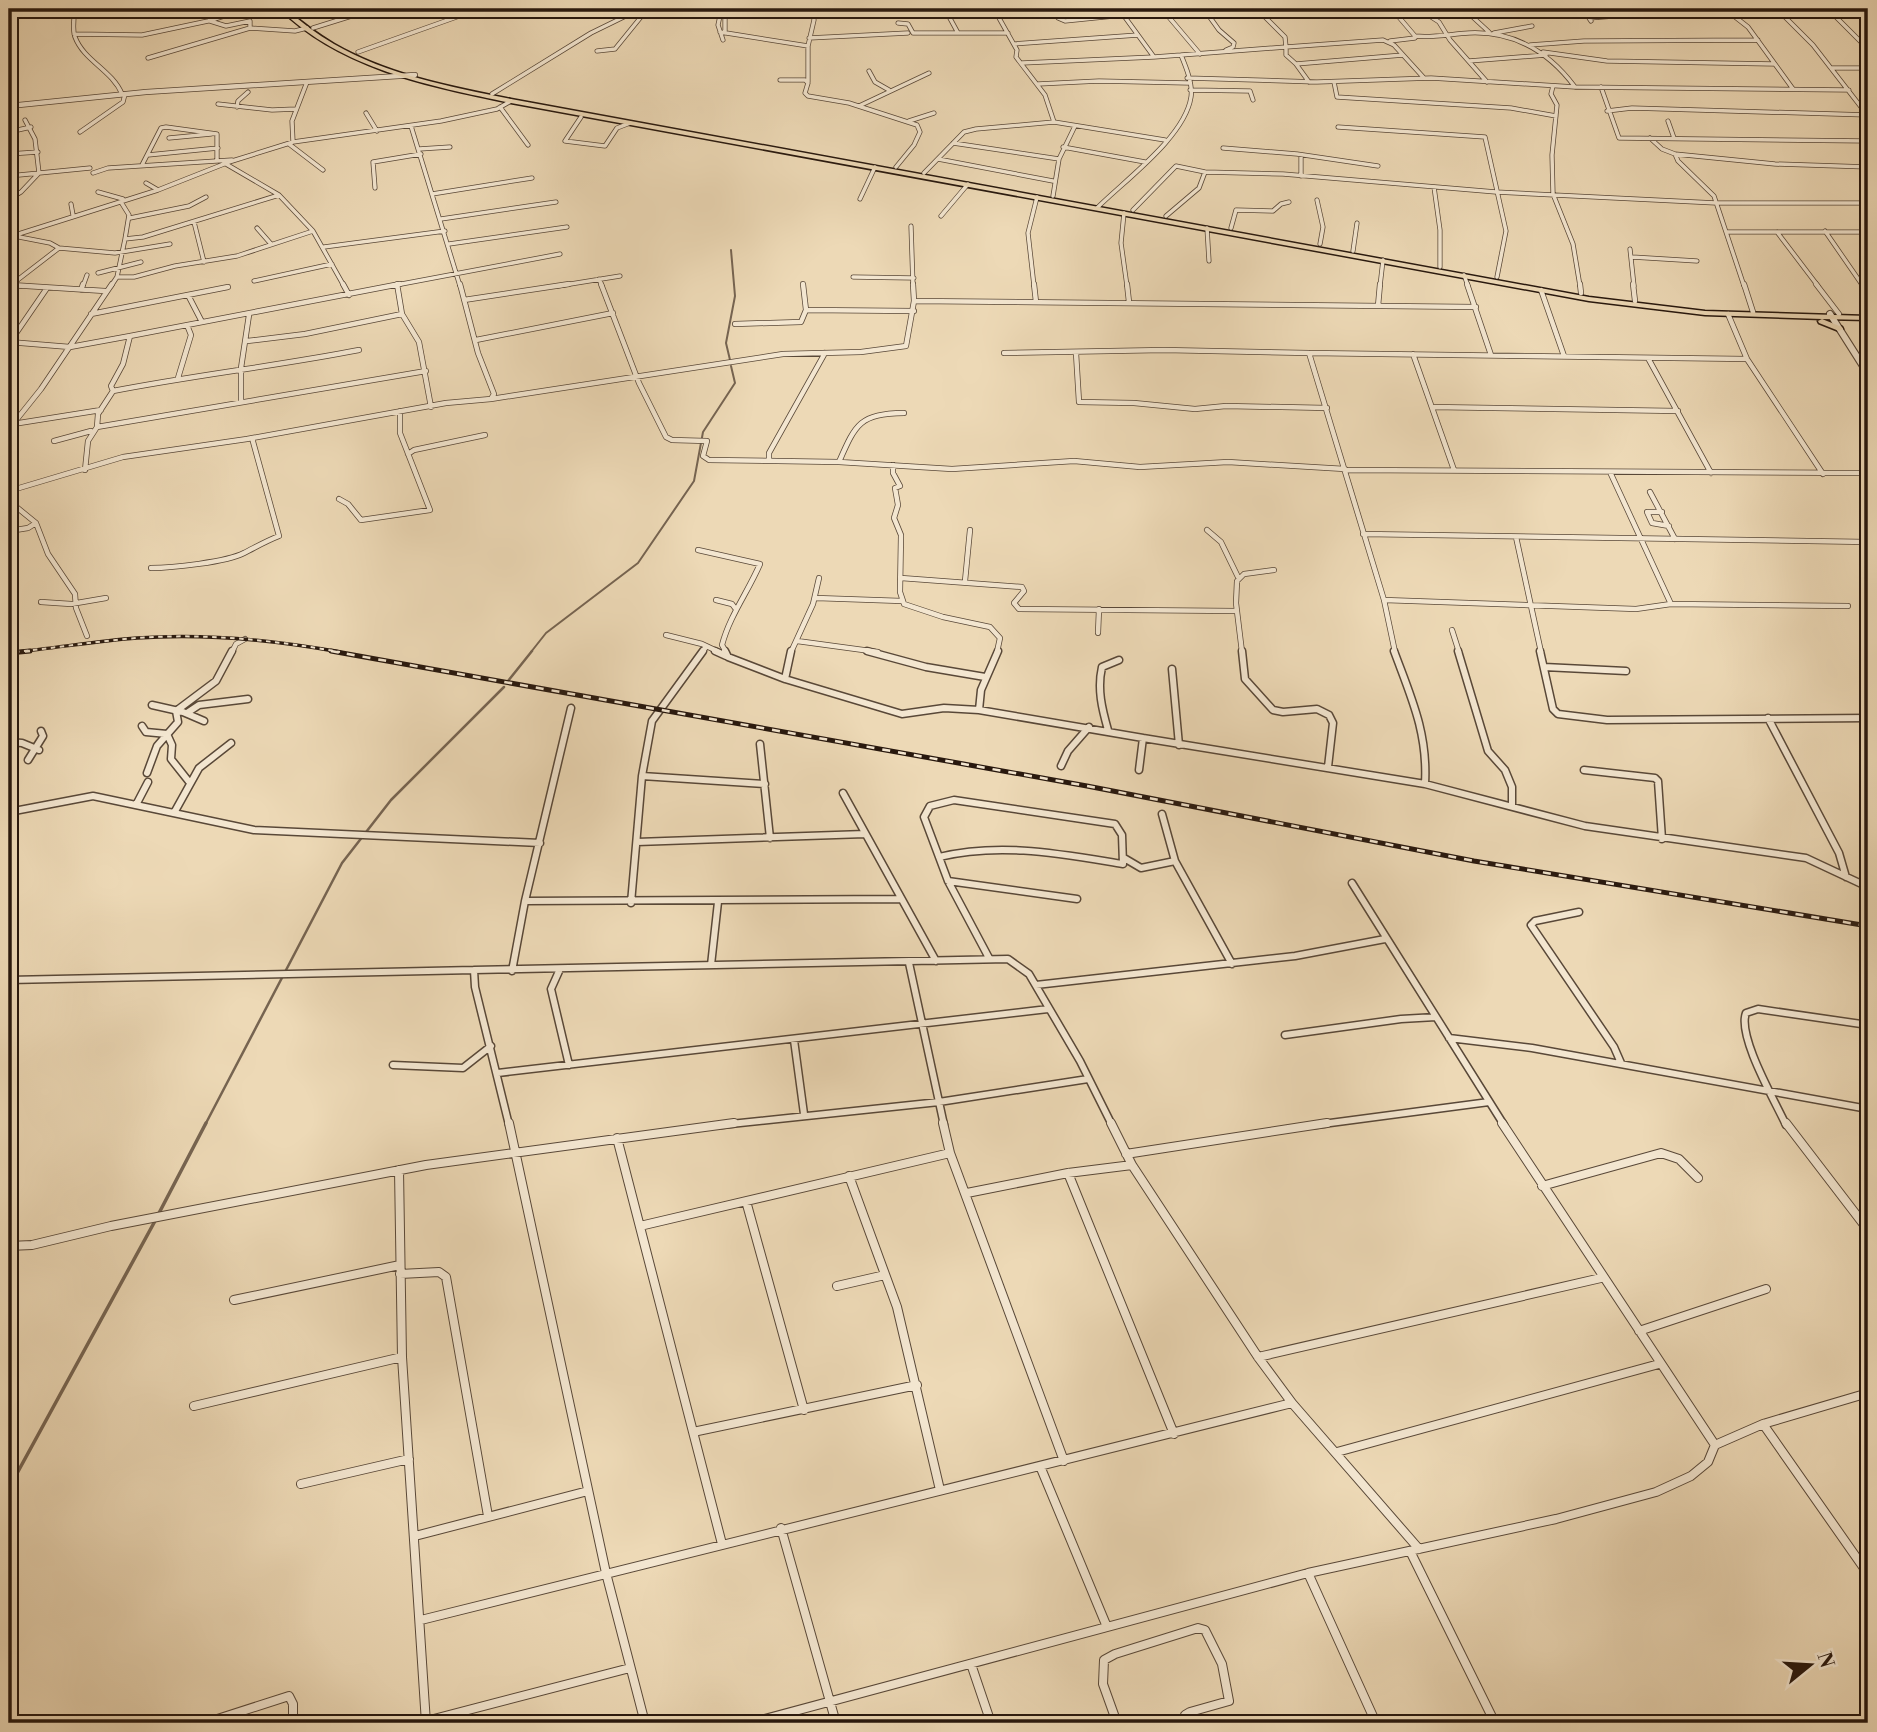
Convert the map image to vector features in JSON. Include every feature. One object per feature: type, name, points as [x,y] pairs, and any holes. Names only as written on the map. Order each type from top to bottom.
[{"type":"main road","points":[[283,9],[356,56],[447,88],[511,101],[1037,197],[1133,210],[1581,293],[1753,312],[1868,317]]},
{"type":"main road","points":[[289,9],[310,28],[412,75],[492,94],[1053,196],[1124,213],[1541,290],[1654,308],[1728,314],[1809,317],[1834,315]]},
{"type":"main road","points":[[1809,317],[1839,328]]},
{"type":"street","points":[[74,34],[142,35],[208,21],[247,9]]},
{"type":"street","points":[[148,58],[200,45],[250,28],[295,31],[374,9]]},
{"type":"street","points":[[358,52],[479,9]]},
{"type":"street","points":[[492,94],[591,33],[639,9],[645,12],[670,13]]},
{"type":"street","points":[[958,33],[946,10],[962,9]]},
{"type":"street","points":[[994,9],[1014,44],[1016,57],[1038,84],[1050,106],[1054,122]]},
{"type":"street","points":[[1054,9],[1058,18],[1065,21],[1124,15]]},
{"type":"street","points":[[1119,9],[1154,57]]},
{"type":"street","points":[[1162,9],[1200,54]]},
{"type":"street","points":[[1204,9],[1219,30],[1234,43],[1233,47],[1216,53]]},
{"type":"street","points":[[1245,9],[1257,9],[1284,37],[1286,55],[1309,82]]},
{"type":"street","points":[[1300,9],[1332,13],[1393,10],[1410,36]]},
{"type":"street","points":[[1464,9],[1492,33],[1531,45],[1545,54],[1564,71],[1574,87]]},
{"type":"street","points":[[1626,9],[1636,16]]},
{"type":"street","points":[[1591,21],[1590,17],[1636,16],[1707,9]]},
{"type":"street","points":[[1725,9],[1748,27],[1793,89]]},
{"type":"street","points":[[1777,9],[1795,25],[1868,115]]},
{"type":"street","points":[[1828,9],[1868,50]]},
{"type":"street","points":[[80,132],[122,102],[124,94],[115,79],[87,57],[74,34],[75,10],[141,15]]},
{"type":"street","points":[[691,11],[813,10],[804,91],[808,96],[859,106],[917,125],[920,132],[914,145],[896,167]]},
{"type":"street","points":[[723,11],[718,25],[723,33],[723,40]]},
{"type":"street","points":[[597,51],[615,49],[645,12]]},
{"type":"street","points":[[1425,13],[1439,22],[1446,36],[1488,82]]},
{"type":"street","points":[[208,21],[226,26],[250,22],[250,28]]},
{"type":"street","points":[[898,23],[908,24],[913,33],[1008,33]]},
{"type":"street","points":[[1022,63],[1216,53],[1326,42],[1390,41],[1410,36],[1492,33],[1532,26]]},
{"type":"street","points":[[723,33],[808,46]]},
{"type":"street","points":[[809,38],[908,33]]},
{"type":"street","points":[[1014,44],[1138,35]]},
{"type":"street","points":[[1531,45],[1595,40],[1758,40]]},
{"type":"street","points":[[1390,41],[1424,78]]},
{"type":"street","points":[[1469,61],[1545,54],[1607,61],[1774,64]]},
{"type":"street","points":[[1098,206],[1145,162],[1181,121],[1191,99],[1181,55]]},
{"type":"street","points":[[1296,64],[1403,55]]},
{"type":"street","points":[[1607,61],[1608,68]]},
{"type":"street","points":[[1831,68],[1868,68]]},
{"type":"street","points":[[869,71],[875,82],[890,90]]},
{"type":"street","points":[[859,106],[929,73]]},
{"type":"street","points":[[9,106],[124,94],[412,75]]},
{"type":"street","points":[[1038,84],[1099,81],[1334,82],[1424,78],[1574,87],[1849,90]]},
{"type":"street","points":[[780,80],[807,82]]},
{"type":"street","points":[[291,143],[292,121],[307,82]]},
{"type":"street","points":[[1334,82],[1337,97],[1511,108],[1556,114]]},
{"type":"street","points":[[1553,86],[1551,94],[1558,105],[1553,194],[1573,244],[1581,293]]},
{"type":"street","points":[[1601,87],[1616,137],[1868,141]]},
{"type":"street","points":[[1190,90],[1250,91],[1254,100]]},
{"type":"street","points":[[237,107],[238,101],[248,92]]},
{"type":"street","points":[[10,237],[158,190],[226,163],[291,143],[411,126],[500,107],[511,101]]},
{"type":"street","points":[[218,104],[296,109]]},
{"type":"street","points":[[500,107],[528,145]]},
{"type":"street","points":[[1607,109],[1868,115]]},
{"type":"street","points":[[366,113],[377,131]]},
{"type":"street","points":[[909,121],[934,113]]},
{"type":"street","points":[[581,117],[565,141],[605,146],[617,128],[630,122]]},
{"type":"street","points":[[9,198],[14,198],[39,173],[38,142],[31,127],[24,120]]},
{"type":"street","points":[[1668,121],[1674,138]]},
{"type":"street","points":[[924,173],[968,130],[1054,122],[1165,140]]},
{"type":"street","points":[[411,126],[494,394],[491,399]]},
{"type":"street","points":[[1053,196],[1053,181],[1059,159],[1075,126]]},
{"type":"street","points":[[9,132],[31,127]]},
{"type":"street","points":[[1338,127],[1481,135],[1486,139],[1506,231],[1497,278]]},
{"type":"street","points":[[141,166],[162,128],[217,134]]},
{"type":"street","points":[[169,138],[217,134]]},
{"type":"street","points":[[217,134],[217,160]]},
{"type":"street","points":[[1650,138],[1666,152],[1675,154],[1775,164],[1868,167]]},
{"type":"street","points":[[291,143],[323,170]]},
{"type":"street","points":[[953,144],[1059,159]]},
{"type":"street","points":[[374,188],[373,162],[450,147]]},
{"type":"street","points":[[1063,147],[1145,162]]},
{"type":"street","points":[[148,155],[218,148]]},
{"type":"street","points":[[1223,148],[1378,166]]},
{"type":"street","points":[[9,154],[38,152]]},
{"type":"street","points":[[1675,154],[1678,161],[1706,185],[1717,203],[1753,312]]},
{"type":"street","points":[[1301,155],[1301,176]]},
{"type":"street","points":[[938,159],[1053,181]]},
{"type":"street","points":[[93,173],[108,168],[238,160]]},
{"type":"street","points":[[226,163],[248,179],[279,194],[313,231],[349,295]]},
{"type":"street","points":[[191,164],[211,169]]},
{"type":"street","points":[[860,200],[875,167]]},
{"type":"street","points":[[1133,210],[1174,167],[1205,172],[1301,176],[1496,192],[1717,203],[1868,203]]},
{"type":"street","points":[[9,176],[90,168]]},
{"type":"street","points":[[1166,216],[1199,188],[1205,172]]},
{"type":"street","points":[[432,194],[532,178]]},
{"type":"street","points":[[146,183],[158,190]]},
{"type":"street","points":[[941,216],[968,184]]},
{"type":"street","points":[[1434,187],[1440,230],[1440,267]]},
{"type":"street","points":[[98,192],[118,199],[132,198]]},
{"type":"street","points":[[125,239],[143,237],[279,194]]},
{"type":"street","points":[[130,218],[179,209],[206,197]]},
{"type":"street","points":[[1036,302],[1028,233],[1037,197]]},
{"type":"street","points":[[1317,200],[1323,227],[1320,244]]},
{"type":"street","points":[[11,426],[41,389],[117,277],[130,218],[129,211],[121,202]]},
{"type":"street","points":[[441,219],[556,202]]},
{"type":"street","points":[[1231,228],[1236,210],[1273,211],[1281,204],[1289,202]]},
{"type":"street","points":[[71,204],[73,215]]},
{"type":"street","points":[[1124,213],[1121,243],[1129,302]]},
{"type":"street","points":[[194,222],[204,262]]},
{"type":"street","points":[[1353,251],[1357,223]]},
{"type":"street","points":[[9,491],[123,457],[253,438],[400,411],[783,354],[906,346],[914,312],[911,226]]},
{"type":"street","points":[[449,244],[568,227]]},
{"type":"street","points":[[257,228],[271,244]]},
{"type":"street","points":[[1207,228],[1209,261]]},
{"type":"street","points":[[117,277],[134,277],[237,256],[313,231]]},
{"type":"street","points":[[324,247],[445,231]]},
{"type":"street","points":[[1825,231],[1868,292]]},
{"type":"street","points":[[1726,232],[1868,232]]},
{"type":"street","points":[[1777,232],[1834,315],[1839,328],[1868,373]]},
{"type":"street","points":[[10,237],[50,243],[59,248],[123,252],[170,244]]},
{"type":"street","points":[[59,248],[11,283],[105,291]]},
{"type":"street","points":[[1630,249],[1635,301]]},
{"type":"street","points":[[9,342],[70,346],[249,315],[457,272],[560,254]]},
{"type":"street","points":[[1632,257],[1697,261]]},
{"type":"street","points":[[1378,306],[1383,260]]},
{"type":"street","points":[[98,273],[119,270],[142,262]]},
{"type":"street","points":[[254,281],[331,264]]},
{"type":"street","points":[[81,290],[87,275]]},
{"type":"street","points":[[1464,275],[1491,355]]},
{"type":"street","points":[[464,300],[620,276]]},
{"type":"street","points":[[853,277],[914,278]]},
{"type":"street","points":[[599,279],[666,437],[707,441],[705,458],[953,469],[1074,461],[1140,467],[1228,462],[1345,470],[1868,473]]},
{"type":"street","points":[[397,284],[402,314],[414,331],[426,371],[431,407]]},
{"type":"street","points":[[735,324],[795,324],[802,321],[806,310],[803,284]]},
{"type":"street","points":[[91,314],[228,287]]},
{"type":"street","points":[[9,342],[47,288]]},
{"type":"street","points":[[1541,290],[1563,355]]},
{"type":"street","points":[[188,295],[201,322]]},
{"type":"street","points":[[914,301],[1476,307]]},
{"type":"street","points":[[806,310],[914,312]]},
{"type":"street","points":[[476,340],[613,313]]},
{"type":"street","points":[[247,341],[305,334],[402,314]]},
{"type":"street","points":[[1728,314],[1747,359],[1823,474]]},
{"type":"street","points":[[242,401],[241,368],[249,315]]},
{"type":"street","points":[[178,378],[191,335],[187,325]]},
{"type":"street","points":[[113,391],[111,386],[123,364],[130,336]]},
{"type":"street","points":[[85,470],[84,454],[101,410],[113,391],[241,368],[286,365],[359,350]]},
{"type":"street","points":[[1004,353],[1164,350],[1286,355],[1563,355],[1747,359]]},
{"type":"street","points":[[1076,352],[1079,402],[1134,403],[1195,409],[1327,408]]},
{"type":"street","points":[[769,461],[769,453],[825,353]]},
{"type":"street","points":[[1309,353],[1384,600],[1392,644],[1425,745],[1428,764],[1425,784]]},
{"type":"street","points":[[1413,354],[1454,470]]},
{"type":"street","points":[[1648,358],[1711,473]]},
{"type":"street","points":[[54,441],[94,429],[242,401],[426,371]]},
{"type":"street","points":[[1432,407],[1678,411]]},
{"type":"street","points":[[11,426],[101,410]]},
{"type":"street","points":[[339,499],[348,504],[361,520],[430,510],[398,425],[400,411]]},
{"type":"street","points":[[839,462],[856,426],[863,418],[872,414],[904,413]]},
{"type":"street","points":[[408,454],[414,450],[485,435]]},
{"type":"street","points":[[151,568],[172,568],[243,554],[256,544],[279,536],[253,438]]},
{"type":"street","points":[[893,465],[893,473],[900,486],[895,488],[898,505],[894,519],[901,535],[902,601],[906,605],[943,617],[994,629],[1000,638],[1000,646],[978,699],[979,710]]},
{"type":"street","points":[[1610,472],[1671,604]]},
{"type":"street","points":[[1650,492],[1675,539]]},
{"type":"street","points":[[9,501],[36,523],[48,554],[75,594],[87,636]]},
{"type":"street","points":[[1662,512],[1647,512],[1652,523],[1670,526]]},
{"type":"street","points":[[9,531],[28,528],[36,523]]},
{"type":"street","points":[[965,581],[970,530]]},
{"type":"street","points":[[1207,530],[1221,542],[1238,577],[1237,611],[1245,679],[1273,710],[1283,712],[1317,709],[1329,715],[1333,723],[1328,767]]},
{"type":"street","points":[[1363,534],[1868,542]]},
{"type":"street","points":[[1516,537],[1553,709],[1561,715],[1607,720],[1868,718]]},
{"type":"street","points":[[698,550],[760,564],[751,586],[735,608],[721,641],[727,657]]},
{"type":"street","points":[[1238,577],[1274,570]]},
{"type":"street","points":[[785,679],[786,665],[816,598],[819,578]]},
{"type":"street","points":[[901,578],[1022,587],[1024,591],[1014,603],[1016,608],[1237,611]]},
{"type":"street","points":[[41,602],[76,603],[106,598]]},
{"type":"street","points":[[816,598],[902,601]]},
{"type":"street","points":[[716,600],[732,604],[735,608]]},
{"type":"street","points":[[1384,600],[1636,609],[1671,604],[1848,606]]},
{"type":"street","points":[[1098,633],[1099,609]]},
{"type":"street","points":[[1452,630],[1488,751],[1505,770],[1512,787],[1512,806]]},
{"type":"street","points":[[666,635],[706,647],[785,679],[902,714],[944,708],[979,710],[1425,784],[1585,826],[1820,861],[1868,887]]},
{"type":"street","points":[[176,711],[216,681],[236,644],[245,639]]},
{"type":"street","points":[[797,641],[877,652],[926,667],[985,677]]},
{"type":"street","points":[[631,903],[642,776],[652,720],[706,647]]},
{"type":"street","points":[[1108,730],[1101,700],[1100,675],[1102,667],[1119,660]]},
{"type":"street","points":[[1544,667],[1626,671]]},
{"type":"street","points":[[1172,669],[1179,745]]},
{"type":"street","points":[[187,713],[200,705],[223,700],[248,699]]},
{"type":"street","points":[[152,705],[187,713],[204,721]]},
{"type":"street","points":[[512,971],[525,901],[571,709]]},
{"type":"street","points":[[147,772],[153,753],[178,722],[176,711]]},
{"type":"street","points":[[1768,718],[1839,853],[1846,877]]},
{"type":"street","points":[[142,726],[146,732],[167,734]]},
{"type":"street","points":[[1061,766],[1068,751],[1089,727]]},
{"type":"street","points":[[28,760],[43,736],[41,731]]},
{"type":"street","points":[[167,734],[172,745],[171,759],[190,783]]},
{"type":"street","points":[[1139,770],[1143,737]]},
{"type":"street","points":[[9,742],[37,749]]},
{"type":"street","points":[[174,813],[190,783],[209,759],[232,743]]},
{"type":"street","points":[[760,744],[770,838]]},
{"type":"street","points":[[1584,771],[1655,778],[1658,781],[1662,839]]},
{"type":"street","points":[[642,776],[765,784]]},
{"type":"street","points":[[9,780],[9,803]]},
{"type":"street","points":[[136,805],[148,782]]},
{"type":"street","points":[[843,793],[936,961]]},
{"type":"street","points":[[9,812],[93,796],[254,830],[540,843]]},
{"type":"street","points":[[937,857],[963,851],[1013,849],[1120,864],[1124,863],[1121,830],[1114,824],[954,800],[932,804],[924,817],[937,857],[989,958]]},
{"type":"street","points":[[1162,814],[1175,861],[1232,964]]},
{"type":"street","points":[[637,842],[865,835]]},
{"type":"street","points":[[1124,858],[1141,868],[1175,861]]},
{"type":"street","points":[[948,881],[1077,899]]},
{"type":"street","points":[[1352,883],[1601,1278],[1715,1445]]},
{"type":"street","points":[[525,901],[631,903],[900,899]]},
{"type":"street","points":[[711,965],[718,902]]},
{"type":"street","points":[[1579,912],[1535,921],[1531,925],[1614,1047],[1621,1063]]},
{"type":"street","points":[[1036,985],[1295,956],[1385,939]]},
{"type":"street","points":[[9,980],[909,963],[989,958],[1017,962],[1036,985],[1132,1165],[1258,1357],[1292,1403],[1337,1452],[1414,1550],[1495,1723]]},
{"type":"street","points":[[909,963],[950,1153],[1064,1461]]},
{"type":"street","points":[[560,969],[551,989],[569,1065]]},
{"type":"street","points":[[474,970],[475,987],[498,1073],[606,1573],[645,1723]]},
{"type":"street","points":[[498,1073],[921,1026],[1048,1009]]},
{"type":"street","points":[[1868,1025],[1758,1009],[1746,1013],[1743,1021],[1746,1037],[1797,1142],[1868,1230]]},
{"type":"street","points":[[1285,1035],[1351,1028],[1391,1020],[1436,1017]]},
{"type":"street","points":[[1448,1038],[1505,1044],[1621,1063],[1868,1109]]},
{"type":"street","points":[[794,1040],[804,1114]]},
{"type":"street","points":[[393,1065],[463,1068],[491,1046]]},
{"type":"street","points":[[9,1246],[32,1245],[163,1216],[399,1170],[804,1114],[939,1102],[1088,1079]]},
{"type":"street","points":[[1126,1154],[1390,1113],[1489,1102]]},
{"type":"street","points":[[617,1138],[722,1545]]},
{"type":"street","points":[[640,1226],[950,1153]]},
{"type":"street","points":[[1542,1186],[1661,1153],[1679,1159],[1698,1178]]},
{"type":"street","points":[[967,1194],[1068,1173],[1132,1165]]},
{"type":"street","points":[[399,1170],[402,1357],[426,1722],[631,1668]]},
{"type":"street","points":[[1068,1173],[1174,1434]]},
{"type":"street","points":[[849,1176],[897,1307],[940,1490]]},
{"type":"street","points":[[746,1201],[804,1410]]},
{"type":"street","points":[[234,1300],[400,1269],[439,1272],[446,1277],[488,1516]]},
{"type":"street","points":[[837,1286],[885,1275]]},
{"type":"street","points":[[1258,1357],[1601,1278]]},
{"type":"street","points":[[1639,1331],[1766,1289]]},
{"type":"street","points":[[194,1406],[402,1357]]},
{"type":"street","points":[[1337,1452],[1659,1364]]},
{"type":"street","points":[[693,1432],[917,1385]]},
{"type":"street","points":[[750,1723],[1308,1573],[1556,1519],[1656,1492],[1691,1476],[1708,1462],[1715,1445],[1763,1424],[1868,1393]]},
{"type":"street","points":[[421,1620],[1292,1403]]},
{"type":"street","points":[[1763,1424],[1868,1574]]},
{"type":"street","points":[[301,1484],[409,1459]]},
{"type":"street","points":[[1040,1466],[1107,1628]]},
{"type":"street","points":[[415,1536],[588,1491]]},
{"type":"street","points":[[782,1528],[836,1723]]},
{"type":"street","points":[[1308,1573],[1376,1723]]},
{"type":"street","points":[[1117,1723],[1103,1682],[1101,1668],[1104,1660],[1115,1654],[1198,1628],[1205,1630],[1212,1641],[1229,1691],[1229,1701],[1190,1712],[1185,1715],[1186,1723]]},
{"type":"street","points":[[971,1664],[991,1723]]},
{"type":"street","points":[[205,1723],[289,1696],[293,1704],[293,1723]]},
{"type":"waterway","points":[[730,360],[726,343],[735,296],[731,250]]},
{"type":"waterway","points":[[531,652],[546,633],[638,563],[694,481],[703,432],[735,383],[731,366]]},
{"type":"waterway","points":[[508,681],[532,651]]},
{"type":"waterway","points":[[205,1125],[342,863],[391,800],[504,687]]},
{"type":"waterway","points":[[158,1215],[206,1123]]},
{"type":"waterway","points":[[9,1488],[155,1221]]},
{"type":"railway","points":[[15,652],[122,639],[188,636],[265,641],[340,652]]},
{"type":"railway","points":[[9,653],[30,651]]},
{"type":"railway","points":[[331,651],[1087,786],[1474,861],[1868,926]]}]
